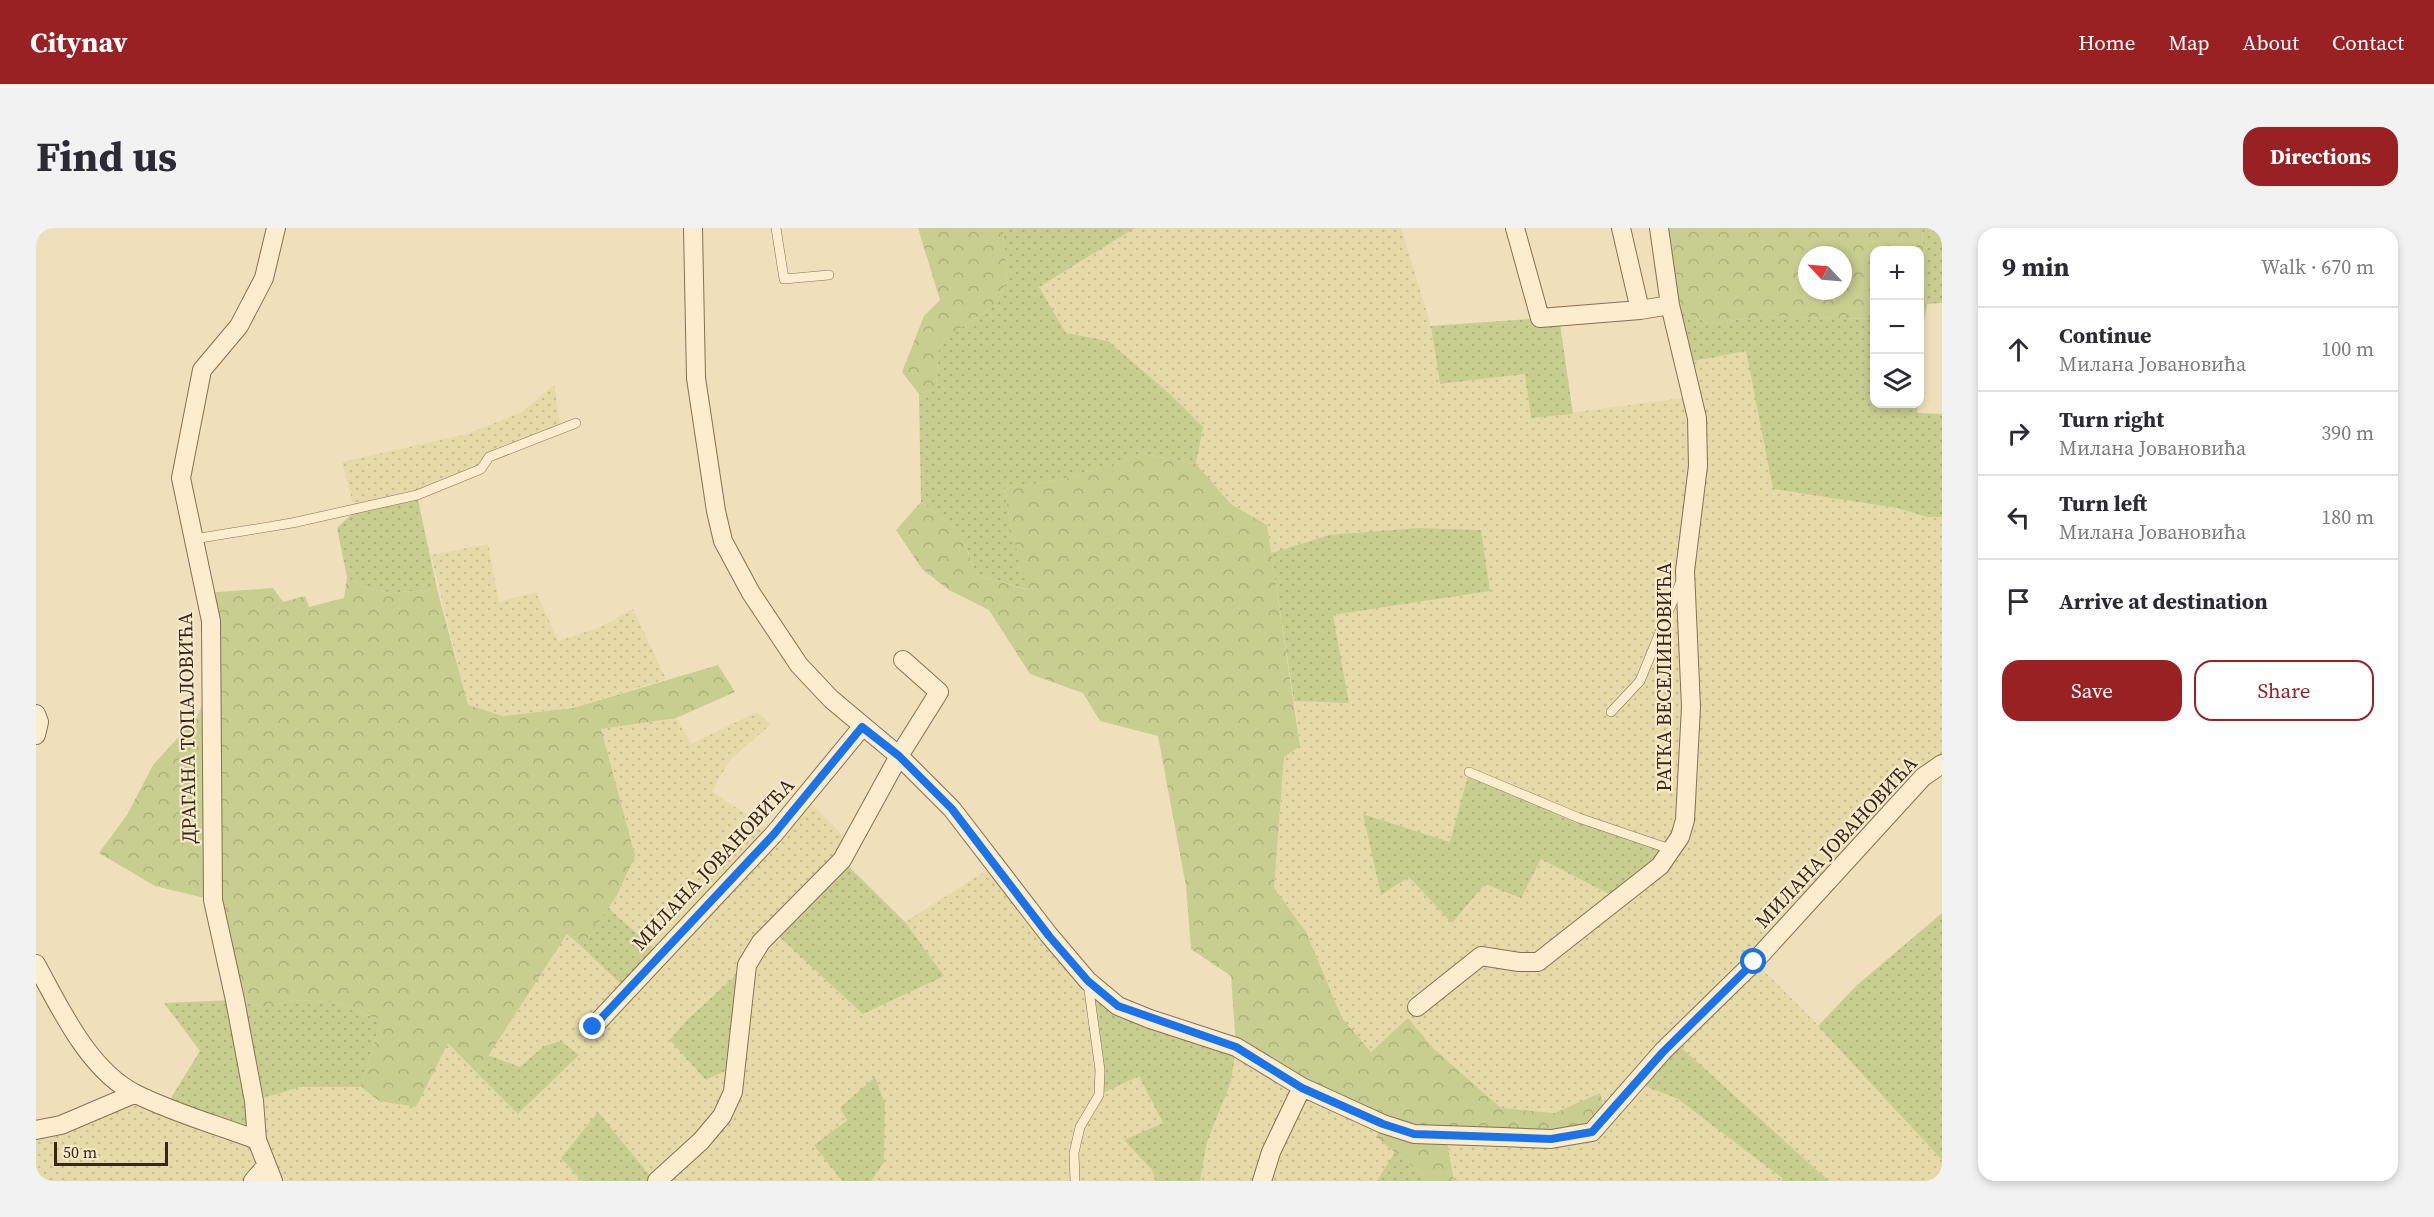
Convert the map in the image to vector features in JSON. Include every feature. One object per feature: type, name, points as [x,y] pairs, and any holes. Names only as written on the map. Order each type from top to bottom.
[{"type":"street","name":"ДРАГАНА ТОПАЛОВИЋА","points":[[269,1174],[257,1140],[254,1101],[236,1000],[213,900],[211,621],[181,478],[202,370],[239,326],[264,279],[276,228]]},
{"type":"street","name":"МИЛАНА ЈОВАНОВИЋА","points":[[693,228],[696,378],[716,511],[723,541],[751,593],[799,665],[862,727],[899,756],[952,809],[1049,936],[1088,981],[1118,1006],[1236,1047],[1302,1088],[1383,1124],[1414,1134],[1551,1139],[1592,1132],[1663,1052],[1754,962],[1923,777],[1942,764]]},
{"type":"street","points":[[1515,228],[1540,318],[1640,310],[1670,305]]},
{"type":"street","points":[[1621,228],[1640,310]]},
{"type":"street","name":"РАТКА ВЕСЕЛИНОВИЋА","points":[[1417,1007],[1481,956],[1519,962],[1538,962],[1660,866],[1673,850],[1685,820],[1691,707],[1685,571],[1698,466],[1697,418],[1670,305],[1659,228]]},
{"type":"street","points":[[657,1181],[715,1124],[733,1092],[747,965],[761,942],[842,860],[899,756],[939,692],[903,660]]},
{"type":"street","points":[[36,714],[39,722],[36,735]]},
{"type":"street","name":"МИЛАНА ЈОВАНОВИЋА","points":[[593,1027],[782,825],[862,727]]},
{"type":"street","points":[[36,964],[70,1028],[106,1071],[134,1094],[257,1140]]},
{"type":"street","points":[[1262,1181],[1271,1152],[1302,1088]]},
{"type":"street","points":[[36,1130],[61,1125],[134,1094]]},
{"type":"street","points":[[253,1181],[269,1174]]},
{"type":"lane","points":[[777,228],[784,279],[829,275]]},
{"type":"lane","points":[[194,539],[292,524],[417,495],[481,469],[489,457],[576,423]]},
{"type":"lane","points":[[1611,712],[1640,681],[1685,571]]},
{"type":"lane","points":[[1469,772],[1579,818],[1673,850]]},
{"type":"lane","points":[[1075,1181],[1074,1154],[1080,1127],[1099,1095],[1100,1070],[1088,981]]},
{"type":"shaded area","points":[[1135,228],[1401,228],[1431,326],[1440,384],[1526,374],[1531,418],[1691,397],[1683,363],[1746,350],[1773,489],[1897,508],[1927,517],[1942,517],[1942,764],[1755,962],[1831,1038],[1942,1160],[1942,1181],[1829,1181],[1674,1041],[1637,1083],[1678,1099],[1737,1141],[1783,1178],[1782,1181],[1454,1181],[1446,1135],[1502,1137],[1600,1093],[1555,1113],[1501,1108],[1434,1049],[1408,1018],[1371,1052],[1342,1018],[1306,932],[1274,889],[1284,757],[1300,745],[1294,701],[1349,702],[1333,615],[1489,591],[1329,535],[1271,553],[1267,525],[1231,504],[1196,464],[1202,427],[1170,394],[1108,341],[1066,333],[1039,287]],"holes":[[[1364,814],[1450,842],[1660,866],[1619,898],[1541,859],[1485,884],[1452,923],[1409,876],[1381,895]]]},
{"type":"shaded area","points":[[554,385],[561,429],[489,457],[481,469],[450,482],[355,511],[342,462],[467,434],[522,412]]},
{"type":"shaded area","points":[[488,544],[499,602],[536,592],[558,641],[601,627],[633,609],[666,679],[573,708],[503,716],[468,706],[431,555]]},
{"type":"shaded area","points":[[757,712],[771,724],[730,760],[712,791],[774,834],[806,798],[851,844],[773,931],[863,1013],[943,976],[905,922],[995,865],[1088,981],[1100,1095],[1139,1076],[1163,1123],[1125,1140],[1152,1170],[1156,1181],[871,1181],[884,1162],[885,1104],[875,1077],[847,1119],[815,1144],[842,1181],[654,1181],[561,1158],[582,1181],[36,1181],[36,1130],[134,1094],[198,1118],[300,1087],[361,1087],[379,1101],[448,1042],[519,1114],[579,1054],[544,1046],[520,1067],[488,1055],[567,933],[597,960],[660,955],[608,908],[617,895],[615,787],[601,729],[676,718],[691,744]]},
{"type":"shaded area","points":[[1236,1047],[1383,1124],[1376,1137],[1395,1152],[1377,1181],[1200,1181],[1207,1142],[1231,1082]]},
{"type":"green space","points":[[918,228],[1003,228],[1007,280],[997,304],[939,342],[936,388],[919,394],[902,372],[924,316],[940,300]]},
{"type":"green space","points":[[1003,228],[1135,228],[1039,287],[1066,333],[1108,341],[1170,394],[1203,427],[1196,464],[1144,454],[1064,479],[1004,489],[1012,533],[1029,590],[977,575],[960,532],[921,502],[919,394],[936,388],[939,342],[997,304],[1007,280]]},
{"type":"green space","points":[[1659,228],[1922,228],[1923,246],[1870,246],[1870,319],[1762,316],[1710,324],[1670,305]]},
{"type":"green space","points":[[1922,228],[1942,228],[1942,303],[1927,304]]},
{"type":"green space","points":[[1924,258],[1927,304],[1924,321]]},
{"type":"green space","points":[[1670,305],[1710,324],[1762,316],[1870,319],[1870,408],[1918,408],[1917,413],[1942,414],[1942,517],[1927,517],[1897,508],[1773,489],[1746,351],[1683,363]]},
{"type":"green space","points":[[1559,317],[1573,414],[1531,418],[1525,374],[1440,384],[1431,326]]},
{"type":"green space","points":[[1144,454],[1196,464],[1231,504],[1267,525],[1300,746],[1284,757],[1274,888],[1306,932],[1342,1018],[1371,1052],[1408,1018],[1434,1049],[1501,1108],[1555,1113],[1600,1093],[1606,1120],[1592,1132],[1446,1136],[1454,1181],[1431,1181],[1376,1137],[1383,1125],[1236,1047],[1231,976],[1191,949],[1186,886],[1158,736],[1100,721],[1083,693],[1030,674],[989,610],[949,590],[922,569],[896,530],[921,502],[960,532],[977,575],[1028,590],[1012,533],[1004,489],[1064,479]]},
{"type":"green space","points":[[417,495],[437,589],[379,591],[358,584],[347,577],[337,528],[355,511]]},
{"type":"green space","points":[[1418,528],[1481,530],[1490,591],[1333,615],[1349,703],[1294,701],[1271,553],[1329,535]]},
{"type":"green space","points":[[347,577],[358,584],[379,591],[437,589],[468,705],[503,716],[573,708],[718,665],[735,692],[676,718],[601,729],[635,856],[617,895],[582,947],[567,934],[477,1073],[448,1043],[416,1107],[379,1101],[361,1087],[381,1020],[332,1002],[295,1000],[262,1007],[235,1000],[213,900],[155,886],[99,853],[127,815],[153,765],[197,717],[211,683],[205,593],[273,588],[283,602],[305,596],[309,607],[344,598]]},
{"type":"green space","points":[[1469,772],[1673,850],[1619,899],[1541,859],[1521,898],[1485,884],[1452,923],[1409,877],[1381,895],[1363,814],[1450,842]]},
{"type":"green space","points":[[842,860],[905,922],[944,976],[863,1014],[773,931]]},
{"type":"green space","points":[[608,908],[660,954],[627,990],[582,947]]},
{"type":"green space","points":[[1942,913],[1942,1160],[1818,1026],[1856,986]]},
{"type":"green space","points":[[747,965],[738,1064],[706,1080],[670,1040],[687,1020]]},
{"type":"green space","points":[[1089,991],[1236,1047],[1231,1082],[1207,1142],[1200,1181],[1156,1181],[1152,1170],[1124,1140],[1163,1123],[1139,1076],[1099,1095]]},
{"type":"green space","points":[[235,1000],[262,1007],[295,1000],[332,1002],[381,1020],[361,1087],[300,1087],[254,1101],[257,1140],[166,1106],[200,1051],[164,1003]]},
{"type":"green space","points":[[561,1041],[579,1055],[518,1114],[477,1073],[488,1055],[520,1067],[544,1046]]},
{"type":"green space","points":[[1674,1041],[1829,1181],[1782,1181],[1782,1178],[1678,1099],[1637,1083]]},
{"type":"green space","points":[[875,1077],[885,1104],[884,1162],[871,1181],[842,1181],[814,1145],[847,1120],[840,1108]]},
{"type":"green space","points":[[598,1112],[654,1181],[582,1181],[561,1158]]},
{"type":"green space","points":[[1395,1152],[1431,1181],[1377,1181]]},
{"type":"route","points":[[593,1027],[774,834],[806,798],[862,727],[899,756],[952,809],[1049,936],[1088,981],[1118,1006],[1236,1047],[1302,1088],[1383,1124],[1414,1134],[1551,1139],[1592,1132],[1606,1120],[1663,1052],[1754,962]]}]
